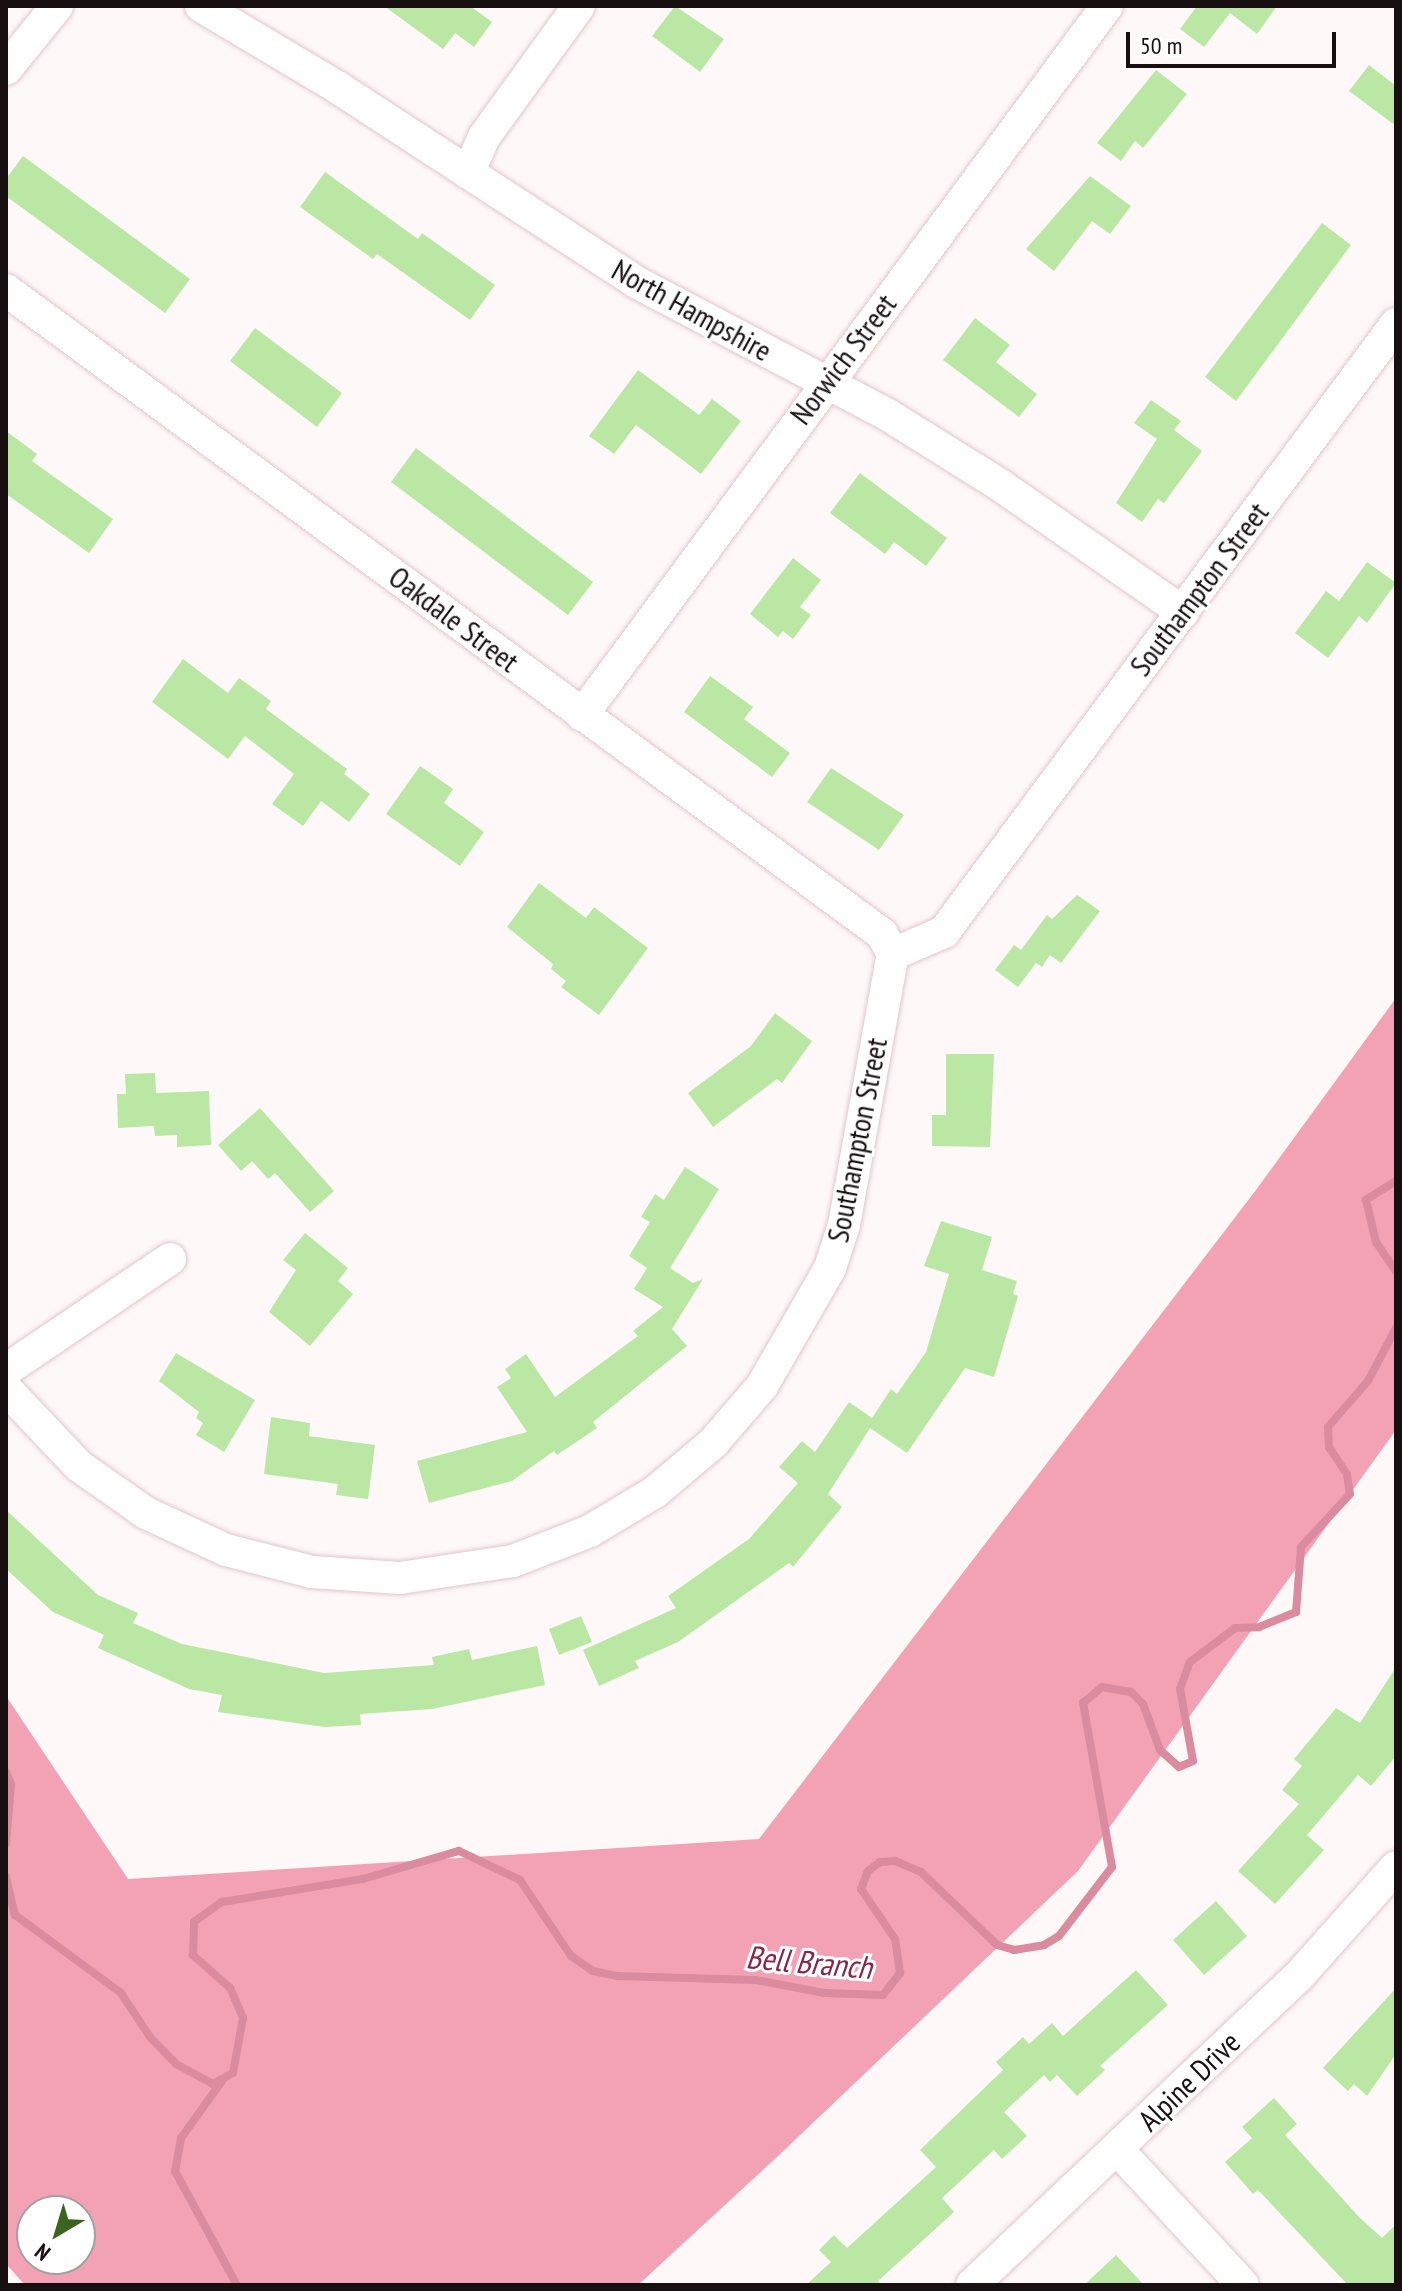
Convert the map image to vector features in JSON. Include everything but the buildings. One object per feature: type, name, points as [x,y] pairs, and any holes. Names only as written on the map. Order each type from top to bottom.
[{"type":"street","points":[[6,69],[57,6]]},
{"type":"street","name":"North Hampshire","points":[[201,6],[636,282],[827,381],[1000,485],[1183,612]]},
{"type":"street","points":[[468,173],[484,137],[579,6]]},
{"type":"street","name":"Norwich Street","points":[[582,715],[1107,6]]},
{"type":"street","name":"Oakdale Street","points":[[6,290],[882,934],[893,954]]},
{"type":"street","name":"Southampton Street","points":[[6,1389],[53,1442],[116,1494],[191,1536],[274,1564],[350,1576],[438,1575],[513,1561],[590,1531],[655,1492],[713,1443],[762,1386],[810,1309],[844,1225],[893,954],[944,932],[1396,324]]},
{"type":"street","points":[[6,1370],[170,1259]]},
{"type":"street","name":"Alpine Drive","points":[[972,2285],[1298,1977],[1396,1867]]},
{"type":"street","points":[[1117,2149],[1243,2285]]},
{"type":"shaded area","points":[[1396,998],[1396,1430],[1078,1871],[638,2285],[25,2285],[6,2264],[6,1696],[128,1879],[759,1839],[1256,1190]]},
{"type":"waterway","name":"Bell Branch","points":[[1396,1181],[1366,1200],[1376,1242],[1396,1272]]},
{"type":"waterway","name":"Bell Branch","points":[[6,1877],[15,1915],[121,1993],[150,2037],[176,2064],[213,2084],[233,2073],[243,2018],[230,1988],[193,1955],[194,1922],[222,1902],[363,1879],[459,1851],[520,1880],[571,1956],[593,1971],[617,1976],[756,1980],[824,1993],[883,1995],[900,1973],[895,1939],[861,1889],[868,1871],[880,1862],[895,1861],[921,1872],[997,1945],[1014,1950],[1044,1945],[1059,1936],[1112,1867],[1083,1703],[1102,1687],[1131,1692],[1143,1704],[1160,1750],[1179,1767],[1193,1761],[1180,1689],[1190,1662],[1235,1628],[1259,1627],[1296,1612],[1301,1547],[1350,1494],[1347,1474],[1329,1447],[1328,1427],[1368,1381],[1396,1328]]},
{"type":"waterway","name":"Bell Branch","points":[[6,1772],[11,1784],[6,1843]]},
{"type":"waterway","points":[[222,2081],[181,2138],[175,2171],[237,2285]]}]
